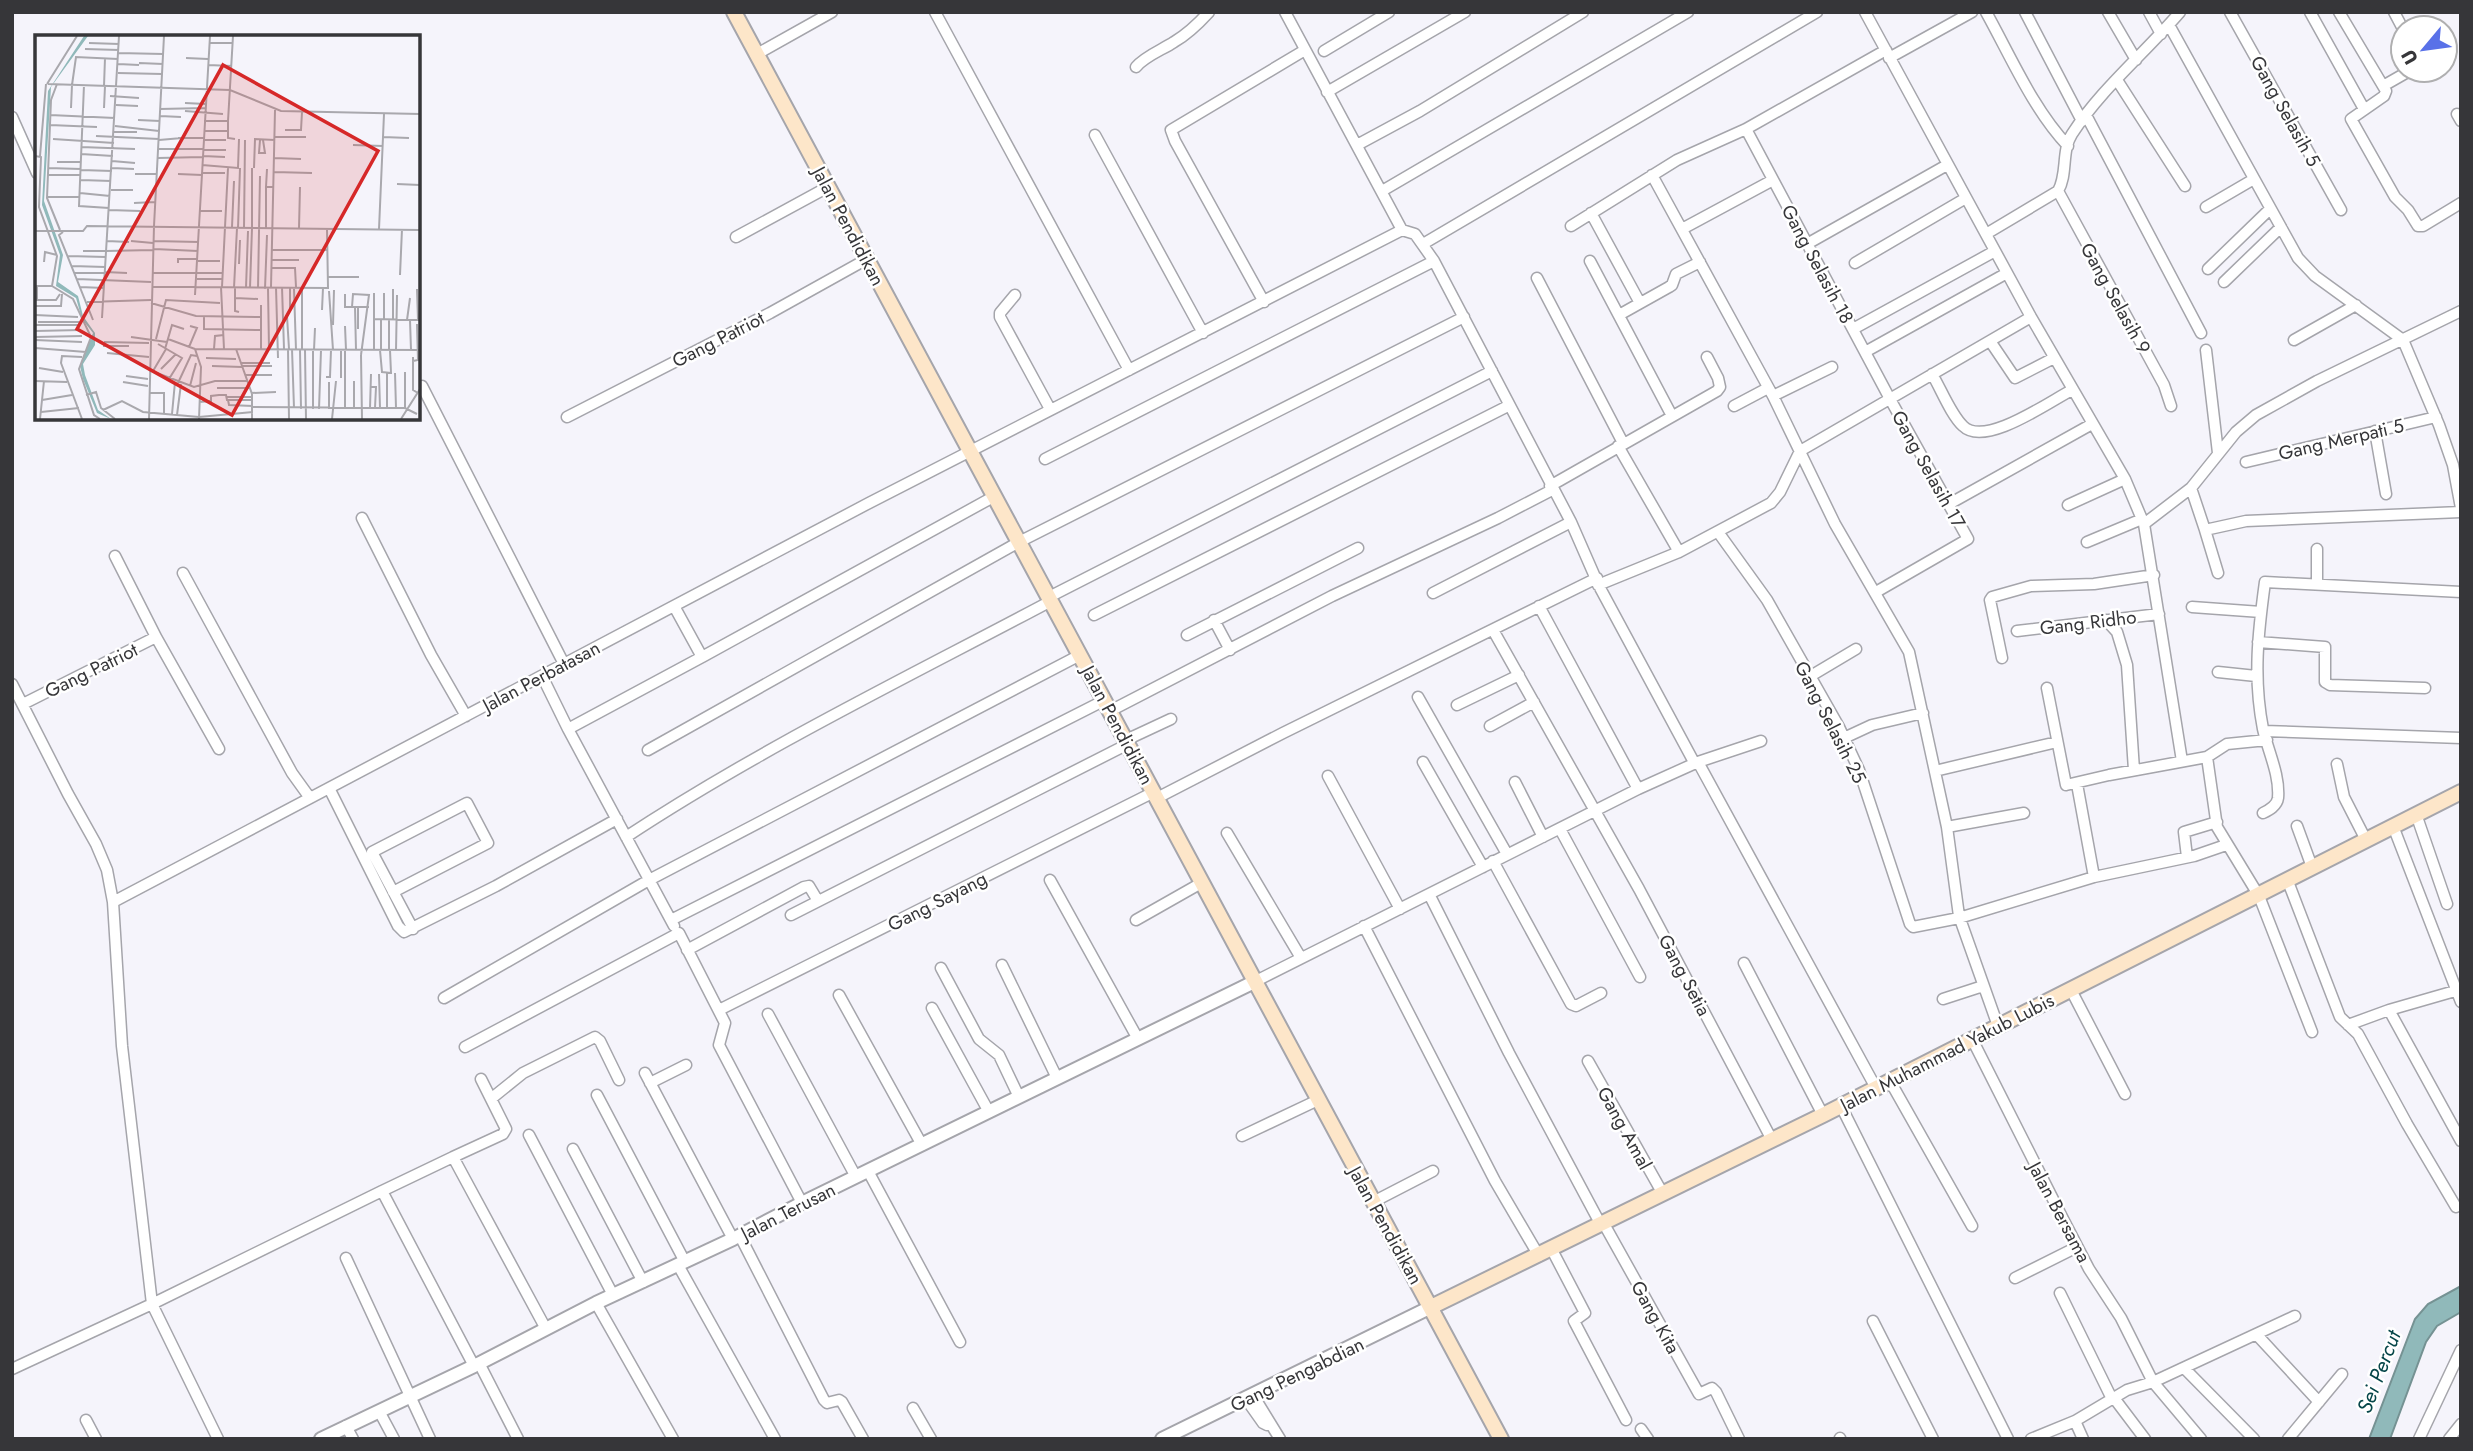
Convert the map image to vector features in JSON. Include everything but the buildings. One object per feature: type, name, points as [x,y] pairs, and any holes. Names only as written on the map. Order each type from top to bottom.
[{"type":"main road","name":"Jalan Pendidikan","points":[[734,12],[1501,1439]]},
{"type":"main road","name":"Jalan Muhammad Yakub Lubis","points":[[1431,1307],[1546,1253],[1883,1085],[2461,792]]},
{"type":"street","points":[[757,54],[832,12]]},
{"type":"street","points":[[935,12],[1129,370]]},
{"type":"street","points":[[1136,67],[1141,61],[1178,40],[1209,12]]},
{"type":"street","points":[[1285,12],[1402,230],[1415,234],[1434,261],[1571,523],[1597,582],[1696,763],[1883,1085],[1972,1226]]},
{"type":"street","points":[[1324,51],[1389,12]]},
{"type":"street","points":[[1327,92],[1465,12]]},
{"type":"street","points":[[1357,145],[1419,111],[1583,12]]},
{"type":"street","points":[[1382,191],[1688,12]]},
{"type":"street","points":[[1423,244],[1817,12]]},
{"type":"street","points":[[1865,12],[2031,317],[2125,479],[2143,522],[2154,575],[2182,761]]},
{"type":"street","points":[[1571,226],[1677,160],[1746,129],[1972,12]]},
{"type":"street","points":[[1986,12],[2056,134],[2068,146]]},
{"type":"street","points":[[2025,12],[2201,333]]},
{"type":"street","points":[[2108,12],[2136,60]]},
{"type":"street","points":[[2148,12],[2161,34]]},
{"type":"street","points":[[1986,234],[2058,191],[2064,180],[2070,137],[2117,80],[2180,12]]},
{"type":"street","name":"Gang Selasih 5","points":[[2230,12],[2341,210]]},
{"type":"street","points":[[2310,12],[2364,109]]},
{"type":"street","points":[[2339,12],[2386,91],[2384,96],[2353,116],[2352,123],[2395,197],[2408,210],[2418,226],[2423,226],[2461,203]]},
{"type":"street","points":[[2169,25],[2305,268],[2403,340],[2453,465],[2461,510],[2246,521],[2206,530]]},
{"type":"street","points":[[1264,302],[1171,130],[1305,50]]},
{"type":"street","points":[[2117,80],[2185,186]]},
{"type":"street","points":[[2383,86],[2389,83]]},
{"type":"street","points":[[12,117],[35,169]]},
{"type":"street","name":"Gang Selasih 18","points":[[1746,129],[1890,399]]},
{"type":"street","points":[[1095,135],[1203,332]]},
{"type":"street","points":[[1807,244],[1947,165]]},
{"type":"street","points":[[1652,175],[1770,392],[1835,524],[1909,652],[1947,827],[1959,918],[1998,1026]]},
{"type":"street","points":[[1682,229],[1773,180]]},
{"type":"street","points":[[2206,207],[2254,180]]},
{"type":"street","points":[[736,237],[828,187]]},
{"type":"street","name":"Gang Selasih 9","points":[[2058,191],[2164,385],[2171,406]]},
{"type":"street","points":[[1855,263],[1966,198]]},
{"type":"street","points":[[2208,269],[2270,209]]},
{"type":"street","points":[[1591,213],[1640,303]]},
{"type":"street","points":[[2224,282],[2281,228]]},
{"type":"street","name":"Jalan Perbatasan","points":[[113,902],[970,450],[1402,230]]},
{"type":"street","points":[[1853,329],[1995,251]]},
{"type":"street","name":"Gang Patriot","points":[[567,417],[770,313],[867,259]]},
{"type":"street","points":[[1045,459],[1434,261]]},
{"type":"street","points":[[1590,261],[1672,416]]},
{"type":"street","points":[[1619,315],[1672,285],[1676,274],[1700,262]]},
{"type":"street","points":[[1865,352],[2007,273]]},
{"type":"street","points":[[1537,278],[1621,445],[1679,552]]},
{"type":"street","points":[[1015,295],[1000,313],[1000,317],[1050,409]]},
{"type":"street","points":[[2294,340],[2356,306]]},
{"type":"street","points":[[2087,542],[2143,522],[2192,488],[2236,432],[2256,415],[2317,381],[2461,311]]},
{"type":"street","points":[[648,750],[1019,542],[1464,317]]},
{"type":"street","points":[[1800,451],[2031,317]]},
{"type":"street","points":[[1990,341],[2015,378],[2054,358]]},
{"type":"street","points":[[2206,351],[2218,453]]},
{"type":"street","points":[[671,920],[1107,705],[1230,650],[1332,596],[1498,518],[1712,395],[1720,387],[1707,357]]},
{"type":"street","points":[[1734,406],[1832,367]]},
{"type":"street","points":[[626,837],[690,794],[1050,599],[1492,371]]},
{"type":"street","points":[[1932,374],[1960,423],[1976,432],[1998,429],[2072,390]]},
{"type":"street","points":[[422,386],[564,664]]},
{"type":"street","name":"Gang Selasih 17","points":[[1875,592],[1968,539],[1890,399]]},
{"type":"street","points":[[1094,615],[1508,406]]},
{"type":"street","name":"Gang Merpati 5","points":[[2246,461],[2436,418]]},
{"type":"street","points":[[1949,505],[2092,424]]},
{"type":"street","points":[[2375,431],[2386,494]]},
{"type":"street","name":"Gang Sayang","points":[[719,1010],[1539,606],[1679,552],[1718,532],[1776,499],[1800,451]]},
{"type":"street","points":[[2068,505],[2125,479]]},
{"type":"street","points":[[2192,488],[2218,573]]},
{"type":"street","points":[[568,729],[995,496]]},
{"type":"street","points":[[362,518],[431,655],[466,716]]},
{"type":"street","points":[[1433,593],[1571,523]]},
{"type":"street","name":"Gang Selasih 25","points":[[1718,532],[1767,600],[1844,738],[1859,770],[1913,927],[1959,918]]},
{"type":"street","points":[[1187,635],[1358,548]]},
{"type":"street","points":[[2317,584],[2318,550]]},
{"type":"street","points":[[115,555],[157,638],[219,749]]},
{"type":"street","points":[[183,573],[292,773],[310,798]]},
{"type":"street","points":[[2002,658],[1990,600],[1992,597],[2031,586],[2094,584],[2154,575]]},
{"type":"street","points":[[2263,813],[2274,807],[2278,800],[2256,676],[2265,582],[2461,592]]},
{"type":"street","points":[[674,606],[702,657]]},
{"type":"street","points":[[1539,606],[1638,789]]},
{"type":"street","points":[[2192,607],[2261,612]]},
{"type":"street","name":"Gang Ridho","points":[[2017,631],[2159,614]]},
{"type":"street","points":[[1214,620],[1230,650]]},
{"type":"street","points":[[2106,620],[2117,632],[2127,666],[2134,770]]},
{"type":"street","name":"Gang Setia","points":[[1493,630],[1596,811],[1772,1140]]},
{"type":"street","name":"Gang Patriot","points":[[23,704],[157,638]]},
{"type":"street","points":[[2258,642],[2325,647],[2325,682],[2330,685],[2425,688]]},
{"type":"street","points":[[1810,677],[1856,649]]},
{"type":"street","points":[[444,998],[649,880],[1080,655]]},
{"type":"street","points":[[2218,672],[2256,676]]},
{"type":"street","points":[[1457,705],[1519,675]]},
{"type":"street","points":[[542,676],[719,1010],[725,1023],[719,1045],[802,1203]]},
{"type":"street","points":[[12,684],[102,856],[113,902],[122,1046],[152,1304],[218,1439]]},
{"type":"street","points":[[2047,688],[2066,785],[2207,757],[2227,744],[2265,735],[2461,738]]},
{"type":"street","points":[[1418,697],[1507,854]]},
{"type":"street","points":[[1490,726],[1534,702]]},
{"type":"street","points":[[1844,738],[1872,725],[1923,713]]},
{"type":"street","points":[[791,915],[1171,719]]},
{"type":"street","points":[[1254,982],[1638,789],[1696,763],[1761,741]]},
{"type":"street","points":[[1935,771],[2057,742]]},
{"type":"street","points":[[2207,757],[2217,822],[2226,845],[2259,896],[2312,1032]]},
{"type":"street","points":[[1423,761],[1572,1004],[1576,1006],[1601,993]]},
{"type":"street","points":[[2337,764],[2343,797],[2366,840]]},
{"type":"street","points":[[1328,776],[1400,909]]},
{"type":"street","points":[[1515,782],[1543,837]]},
{"type":"street","points":[[2077,784],[2094,877]]},
{"type":"street","points":[[329,788],[398,926],[404,932],[496,886],[617,820]]},
{"type":"street","points":[[393,892],[488,843],[467,803],[372,852],[412,929]]},
{"type":"street","points":[[1947,827],[2024,813]]},
{"type":"street","points":[[2416,814],[2447,904]]},
{"type":"street","points":[[2187,857],[2184,832],[2217,822]]},
{"type":"street","points":[[2297,826],[2312,867]]},
{"type":"street","points":[[2393,826],[2461,1002]]},
{"type":"street","points":[[1560,829],[1640,977]]},
{"type":"street","points":[[1227,833],[1301,958]]},
{"type":"street","points":[[1959,918],[2094,877],[2187,857],[2226,845]]},
{"type":"street","points":[[2287,879],[2340,1017],[2358,1034],[2456,1207]]},
{"type":"street","points":[[1050,880],[1138,1039]]},
{"type":"street","points":[[1136,920],[1203,882]]},
{"type":"street","points":[[687,950],[804,887],[809,886],[818,901]]},
{"type":"street","points":[[1429,894],[1509,1053],[1602,1225]]},
{"type":"street","points":[[1364,926],[1495,1181],[1585,1313],[1574,1321],[1626,1420]]},
{"type":"street","points":[[466,1046],[679,933]]},
{"type":"street","points":[[1744,963],[1823,1115]]},
{"type":"street","points":[[1002,965],[1057,1078]]},
{"type":"street","points":[[941,968],[979,1039],[999,1055],[1019,1097]]},
{"type":"street","name":"Jalan Terusan","points":[[321,1439],[477,1365],[596,1303],[737,1238],[802,1203],[1254,982]]},
{"type":"street","points":[[1943,999],[1983,986]]},
{"type":"street","points":[[2071,990],[2125,1094]]},
{"type":"street","points":[[2348,1026],[2389,1010],[2455,991]]},
{"type":"street","points":[[839,995],[922,1144]]},
{"type":"street","points":[[932,1008],[989,1112]]},
{"type":"street","points":[[2389,1010],[2461,1141]]},
{"type":"street","points":[[768,1014],[856,1177]]},
{"type":"street","points":[[492,1098],[523,1073],[594,1037],[600,1041],[620,1080]]},
{"type":"street","name":"Jalan Bersama","points":[[1972,1039],[2077,1247],[2121,1318],[2153,1382],[2201,1439]]},
{"type":"street","name":"Gang Amal","points":[[1588,1061],[1663,1194]]},
{"type":"street","points":[[685,1065],[648,1078],[824,1400],[842,1402],[863,1439]]},
{"type":"street","points":[[12,1369],[503,1134],[506,1129],[481,1079]]},
{"type":"street","points":[[597,1095],[682,1264],[775,1439]]},
{"type":"street","points":[[1242,1136],[1318,1100]]},
{"type":"street","points":[[1841,1106],[2008,1439]]},
{"type":"street","points":[[529,1135],[613,1296]]},
{"type":"street","points":[[573,1149],[643,1282]]},
{"type":"street","points":[[453,1157],[546,1329]]},
{"type":"street","points":[[868,1171],[960,1342]]},
{"type":"street","points":[[1373,1202],[1433,1171]]},
{"type":"street","points":[[382,1191],[518,1439]]},
{"type":"street","name":"Gang Kita","points":[[1602,1225],[1699,1394],[1712,1388],[1716,1392],[1740,1439]]},
{"type":"street","points":[[2015,1278],[2077,1247]]},
{"type":"street","points":[[346,1258],[430,1439]]},
{"type":"street","points":[[2060,1293],[2113,1398],[2145,1439]]},
{"type":"street","points":[[596,1303],[673,1439]]},
{"type":"street","name":"Gang Pengabdian","points":[[1162,1439],[1431,1307]]},
{"type":"street","points":[[2031,1439],[2075,1421],[2127,1390],[2153,1382],[2295,1316]]},
{"type":"street","points":[[1873,1321],[1933,1439]]},
{"type":"street","points":[[2257,1335],[2319,1402]]},
{"type":"street","points":[[2419,1439],[2461,1350]]},
{"type":"street","points":[[2184,1368],[2253,1439]]},
{"type":"street","points":[[2288,1439],[2343,1374]]},
{"type":"street","points":[[1250,1397],[1263,1423],[1271,1426],[1280,1439]]},
{"type":"street","points":[[913,1408],[931,1439]]},
{"type":"street","points":[[379,1411],[394,1439]]},
{"type":"street","points":[[86,1420],[96,1439]]},
{"type":"street","points":[[2075,1421],[2083,1439]]},
{"type":"street","points":[[2449,1439],[2461,1424]]},
{"type":"street","points":[[346,1426],[353,1439]]},
{"type":"street","points":[[1641,1429],[1648,1439]]},
{"type":"water","name":"Sei Percut","points":[[2461,1286],[2461,1312],[2437,1326],[2426,1342],[2390,1439],[2369,1439],[2415,1319],[2428,1304]]}]
